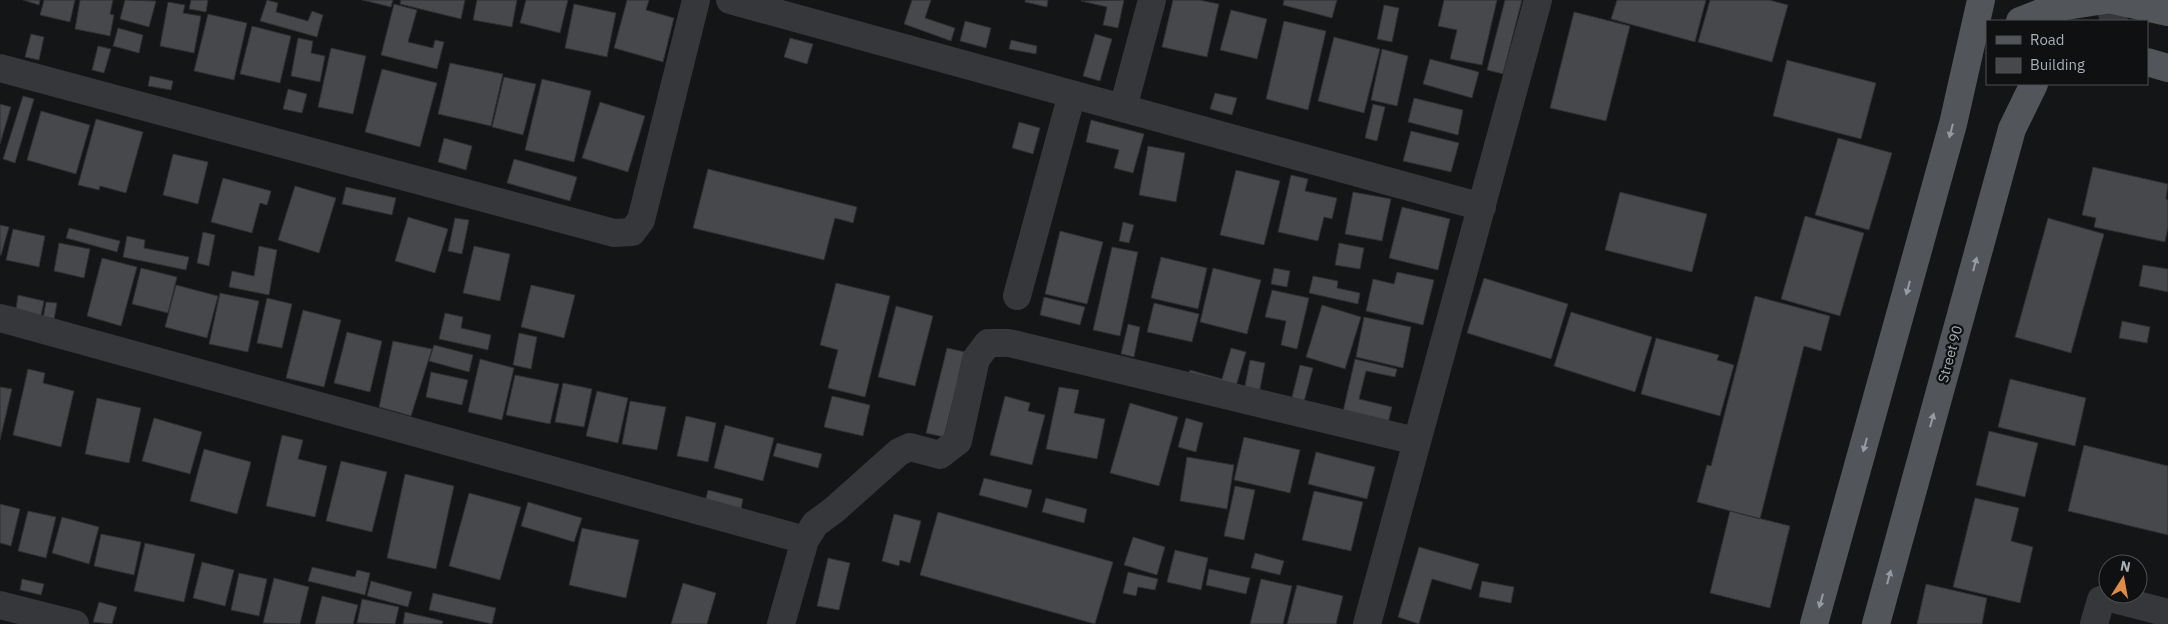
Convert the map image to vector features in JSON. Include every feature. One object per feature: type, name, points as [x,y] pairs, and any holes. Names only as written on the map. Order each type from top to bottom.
[{"type":"main road","points":[[1814,624],[1848,508],[1964,84],[1981,0]]},
{"type":"main road","points":[[2023,20],[2053,10],[2104,0]]},
{"type":"main road","points":[[2113,0],[2168,12]]},
{"type":"main road","points":[[1964,84],[1986,52]]},
{"type":"main road","points":[[2148,62],[2168,68]]},
{"type":"main road","name":"Street 90","points":[[1876,624],[2012,129],[2033,85]]},
{"type":"street","points":[[0,68],[614,233],[632,232],[641,220],[696,0]]},
{"type":"street","points":[[730,0],[1482,207]]},
{"type":"street","points":[[1123,108],[1152,0]]},
{"type":"street","points":[[1367,624],[1538,0]]},
{"type":"street","points":[[2109,0],[2114,20]]},
{"type":"street","points":[[1017,296],[1072,94]]},
{"type":"street","points":[[0,318],[805,540]]},
{"type":"street","points":[[781,624],[805,540],[815,524],[834,510],[899,452],[910,447],[940,455],[958,441],[976,359],[988,343],[1009,343],[1416,441]]},
{"type":"street","points":[[2094,624],[2101,600],[2110,598],[2168,612]]},
{"type":"street","points":[[0,605],[75,624]]},
{"type":"building","points":[[23,0],[40,0],[39,5]]},
{"type":"building","points":[[44,0],[75,0],[70,22],[40,15]]},
{"type":"building","points":[[80,0],[113,0],[110,14],[114,15],[110,36],[75,29]]},
{"type":"building","points":[[125,0],[156,1],[149,27],[120,19]]},
{"type":"building","points":[[191,0],[208,0],[206,12],[189,9]]},
{"type":"building","points":[[267,0],[278,3],[276,12],[308,21],[312,11],[323,15],[317,37],[260,21]]},
{"type":"building","points":[[362,0],[393,0],[391,7]]},
{"type":"building","points":[[401,0],[465,0],[461,19],[400,4]]},
{"type":"building","points":[[477,0],[517,0],[512,27],[473,20]]},
{"type":"building","points":[[526,0],[568,0],[560,33],[520,23]]},
{"type":"building","points":[[627,0],[649,0],[646,10],[674,18],[663,62],[614,48]]},
{"type":"building","points":[[912,0],[931,0],[925,18],[955,28],[951,41],[904,24]]},
{"type":"building","points":[[1025,0],[1048,0],[1047,7],[1025,2]]},
{"type":"building","points":[[1124,0],[1118,28],[1103,25],[1107,7],[1081,1]]},
{"type":"building","points":[[1173,0],[1199,0],[1219,4],[1207,57],[1162,47]]},
{"type":"building","points":[[1284,0],[1337,0],[1332,18],[1283,5]]},
{"type":"building","points":[[1444,0],[1497,0],[1482,65],[1450,59],[1457,30],[1438,26]]},
{"type":"building","points":[[1505,0],[1522,0],[1503,74],[1487,70]]},
{"type":"building","points":[[1617,0],[1706,0],[1695,42],[1611,19]]},
{"type":"building","points":[[1710,0],[1769,0],[1788,5],[1772,62],[1698,42]]},
{"type":"building","points":[[168,2],[185,5],[183,13],[201,16],[194,53],[160,46]]},
{"type":"building","points":[[394,4],[417,10],[408,42],[433,48],[435,40],[444,42],[437,69],[381,55]]},
{"type":"building","points":[[574,4],[616,13],[607,57],[565,48]]},
{"type":"building","points":[[1384,5],[1399,8],[1392,42],[1377,39]]},
{"type":"building","points":[[1231,10],[1267,19],[1257,59],[1220,50]]},
{"type":"building","points":[[1574,12],[1630,26],[1606,121],[1550,108]]},
{"type":"building","points":[[208,14],[247,23],[234,80],[194,71]]},
{"type":"building","points":[[965,21],[991,28],[986,48],[960,41]]},
{"type":"building","points":[[1284,21],[1326,31],[1308,110],[1266,99]]},
{"type":"building","points":[[252,26],[291,36],[280,83],[240,74]]},
{"type":"building","points":[[118,28],[143,35],[139,53],[113,46]]},
{"type":"building","points":[[31,34],[44,37],[39,60],[25,57]]},
{"type":"building","points":[[1095,34],[1112,39],[1100,81],[1083,76]]},
{"type":"building","points":[[1334,37],[1380,49],[1364,113],[1318,101]]},
{"type":"building","points":[[298,38],[313,41],[311,53],[325,56],[320,82],[291,76]]},
{"type":"building","points":[[790,38],[813,44],[807,64],[784,57]]},
{"type":"building","points":[[1011,40],[1037,46],[1036,54],[1009,49]]},
{"type":"building","points":[[98,46],[111,49],[104,73],[92,70]]},
{"type":"building","points":[[331,48],[366,56],[353,114],[318,107]]},
{"type":"building","points":[[1382,49],[1408,56],[1397,106],[1371,100]]},
{"type":"building","points":[[1430,59],[1479,72],[1472,98],[1423,84]]},
{"type":"building","points":[[1787,60],[1876,83],[1861,139],[1773,116]]},
{"type":"building","points":[[450,63],[503,74],[491,126],[438,114]]},
{"type":"building","points":[[382,69],[437,83],[420,147],[365,132]]},
{"type":"building","points":[[150,76],[173,81],[171,90],[148,86]]},
{"type":"building","points":[[504,77],[536,84],[523,135],[492,127]]},
{"type":"building","points":[[542,79],[591,91],[574,162],[525,150]]},
{"type":"building","points":[[288,89],[307,94],[302,113],[283,109]]},
{"type":"building","points":[[1215,93],[1237,98],[1232,115],[1210,109]]},
{"type":"building","points":[[23,96],[34,99],[15,163],[3,159]]},
{"type":"building","points":[[1414,98],[1463,110],[1458,135],[1408,122]]},
{"type":"building","points":[[600,102],[645,116],[628,172],[582,158]]},
{"type":"building","points":[[0,104],[11,107],[0,144]]},
{"type":"building","points":[[1373,104],[1385,107],[1377,141],[1365,138]]},
{"type":"building","points":[[41,111],[90,125],[76,174],[27,160]]},
{"type":"building","points":[[96,119],[143,132],[126,193],[100,186],[99,190],[78,185]]},
{"type":"building","points":[[1091,120],[1144,134],[1133,173],[1114,168],[1119,150],[1086,142]]},
{"type":"building","points":[[1019,122],[1040,128],[1033,154],[1012,148]]},
{"type":"building","points":[[1411,131],[1459,143],[1451,172],[1403,161]]},
{"type":"building","points":[[444,138],[472,146],[466,170],[438,162]]},
{"type":"building","points":[[1838,138],[1892,153],[1869,230],[1815,215]]},
{"type":"building","points":[[1148,146],[1185,153],[1176,202],[1139,195]]},
{"type":"building","points":[[173,154],[208,162],[198,204],[163,195]]},
{"type":"building","points":[[514,159],[577,177],[570,201],[507,183]]},
{"type":"building","points":[[2093,167],[2168,184],[2166,199],[2168,200],[2168,227],[2165,242],[2094,227],[2096,218],[2082,215]]},
{"type":"building","points":[[708,169],[857,207],[853,223],[835,218],[824,260],[693,228]]},
{"type":"building","points":[[1236,170],[1280,181],[1264,245],[1220,235]]},
{"type":"building","points":[[1291,175],[1308,179],[1305,191],[1337,198],[1332,219],[1324,217],[1318,241],[1278,232]]},
{"type":"building","points":[[223,178],[271,191],[267,205],[260,203],[252,233],[211,222]]},
{"type":"building","points":[[295,186],[336,198],[319,253],[278,240]]},
{"type":"building","points":[[346,187],[396,198],[392,215],[342,204]]},
{"type":"building","points":[[1353,192],[1391,199],[1382,241],[1345,234]]},
{"type":"building","points":[[1620,192],[1707,214],[1692,272],[1605,250]]},
{"type":"building","points":[[1402,207],[1450,219],[1438,270],[1389,258]]},
{"type":"building","points":[[1805,216],[1864,233],[1840,316],[1781,299]]},
{"type":"building","points":[[408,217],[448,229],[435,273],[395,261]]},
{"type":"building","points":[[455,218],[469,220],[462,254],[448,251]]},
{"type":"building","points":[[2048,218],[2104,234],[2071,353],[2015,337]]},
{"type":"building","points":[[1123,222],[1134,225],[1129,243],[1119,241]]},
{"type":"building","points":[[0,225],[9,227],[1,255],[0,255]]},
{"type":"building","points":[[69,228],[120,241],[117,252],[66,238]]},
{"type":"building","points":[[13,229],[45,236],[39,267],[6,260]]},
{"type":"building","points":[[1060,231],[1103,242],[1087,304],[1045,294]]},
{"type":"building","points":[[203,232],[215,235],[209,266],[197,263]]},
{"type":"building","points":[[127,236],[145,240],[144,248],[189,257],[186,270],[123,257]]},
{"type":"building","points":[[59,243],[90,249],[84,278],[54,271]]},
{"type":"building","points":[[1339,243],[1364,248],[1360,269],[1335,265]]},
{"type":"building","points":[[259,246],[277,250],[269,295],[229,287],[232,271],[254,276]]},
{"type":"building","points":[[474,246],[510,254],[500,301],[463,293]]},
{"type":"building","points":[[1112,247],[1138,252],[1120,336],[1093,330]]},
{"type":"building","points":[[1161,257],[1207,268],[1198,309],[1151,298]]},
{"type":"building","points":[[102,258],[137,267],[121,326],[87,316]]},
{"type":"building","points":[[2143,265],[2168,269],[2168,292],[2139,286]]},
{"type":"building","points":[[141,268],[177,277],[168,313],[132,304]]},
{"type":"building","points":[[1213,268],[1261,280],[1247,334],[1200,322]]},
{"type":"building","points":[[1274,268],[1290,271],[1287,287],[1271,284]]},
{"type":"building","points":[[1397,272],[1434,280],[1423,325],[1366,311],[1373,279],[1394,284]]},
{"type":"building","points":[[1313,276],[1338,281],[1337,288],[1360,293],[1358,304],[1309,293]]},
{"type":"building","points":[[1484,278],[1568,304],[1551,359],[1467,333]]},
{"type":"building","points":[[836,283],[890,296],[865,397],[828,388],[838,350],[820,345]]},
{"type":"building","points":[[176,285],[218,296],[207,338],[165,327]]},
{"type":"building","points":[[531,285],[575,295],[564,338],[521,327]]},
{"type":"building","points":[[1272,290],[1309,298],[1297,349],[1281,345],[1286,321],[1265,317]]},
{"type":"building","points":[[220,293],[259,301],[248,352],[209,344]]},
{"type":"building","points":[[18,295],[44,301],[39,325],[9,306],[16,308]]},
{"type":"building","points":[[1755,296],[1830,316],[1821,351],[1804,346],[1760,519],[1697,502],[1707,465],[1711,466]]},
{"type":"building","points":[[1044,297],[1085,307],[1080,325],[1040,315]]},
{"type":"building","points":[[267,298],[292,304],[282,348],[257,343]]},
{"type":"building","points":[[46,302],[57,303],[52,331],[41,329]]},
{"type":"building","points":[[1154,303],[1199,314],[1192,342],[1147,332]]},
{"type":"building","points":[[1322,305],[1361,317],[1345,369],[1306,357]]},
{"type":"building","points":[[896,306],[933,316],[915,386],[878,377]]},
{"type":"building","points":[[303,310],[341,320],[324,387],[286,378]]},
{"type":"building","points":[[1571,312],[1652,337],[1635,392],[1554,366]]},
{"type":"building","points":[[445,313],[463,317],[461,328],[491,335],[488,350],[439,339]]},
{"type":"building","points":[[1364,317],[1411,327],[1403,368],[1356,357]]},
{"type":"building","points":[[2122,321],[2150,327],[2147,343],[2119,338]]},
{"type":"building","points":[[1128,324],[1140,327],[1134,357],[1121,354]]},
{"type":"building","points":[[347,332],[382,341],[370,392],[334,383]]},
{"type":"building","points":[[519,333],[537,337],[531,369],[513,365]]},
{"type":"building","points":[[1656,338],[1719,355],[1717,360],[1734,365],[1720,416],[1641,394]]},
{"type":"building","points":[[393,341],[432,349],[411,416],[379,407]]},
{"type":"building","points":[[434,345],[473,355],[469,372],[429,361]]},
{"type":"building","points":[[947,348],[965,352],[944,437],[926,433]]},
{"type":"building","points":[[1231,348],[1246,352],[1234,393],[1187,380],[1190,370],[1222,379]]},
{"type":"building","points":[[480,359],[514,368],[502,420],[468,412]]},
{"type":"building","points":[[1355,359],[1397,369],[1395,377],[1366,371],[1359,399],[1392,407],[1387,427],[1342,416]]},
{"type":"building","points":[[1250,360],[1265,363],[1259,394],[1244,391]]},
{"type":"building","points":[[1300,365],[1313,368],[1302,409],[1290,405]]},
{"type":"building","points":[[28,369],[45,373],[43,383],[74,391],[61,447],[13,435]]},
{"type":"building","points":[[431,372],[468,380],[462,405],[426,397]]},
{"type":"building","points":[[515,375],[559,384],[550,424],[506,415]]},
{"type":"building","points":[[2010,379],[2086,398],[2075,446],[1998,427]]},
{"type":"building","points":[[563,383],[592,389],[584,427],[555,422]]},
{"type":"building","points":[[0,387],[12,389],[0,440]]},
{"type":"building","points":[[1059,387],[1079,390],[1074,413],[1105,419],[1097,459],[1046,449]]},
{"type":"building","points":[[597,391],[628,398],[618,443],[586,436]]},
{"type":"building","points":[[832,396],[870,405],[863,436],[824,427]]},
{"type":"building","points":[[1005,396],[1030,403],[1028,411],[1045,415],[1032,465],[990,455]]},
{"type":"building","points":[[97,398],[141,408],[129,463],[85,454]]},
{"type":"building","points":[[630,401],[666,407],[657,450],[622,444]]},
{"type":"building","points":[[1130,403],[1178,417],[1159,486],[1110,473]]},
{"type":"building","points":[[686,416],[716,423],[708,462],[677,456]]},
{"type":"building","points":[[154,418],[202,432],[190,474],[142,461]]},
{"type":"building","points":[[1186,418],[1203,423],[1196,452],[1178,447]]},
{"type":"building","points":[[725,425],[774,438],[763,481],[714,468]]},
{"type":"building","points":[[1989,431],[2038,443],[2025,497],[1976,485]]},
{"type":"building","points":[[282,435],[303,440],[298,459],[327,466],[315,517],[266,506]]},
{"type":"building","points":[[1244,437],[1300,450],[1290,493],[1234,480]]},
{"type":"building","points":[[777,443],[822,454],[818,468],[773,456]]},
{"type":"building","points":[[2084,445],[2168,466],[2168,535],[2068,511]]},
{"type":"building","points":[[204,449],[251,462],[237,514],[190,501]]},
{"type":"building","points":[[1316,452],[1375,467],[1367,499],[1308,484]]},
{"type":"building","points":[[1187,457],[1234,465],[1227,509],[1180,501]]},
{"type":"building","points":[[341,461],[387,472],[372,532],[326,521]]},
{"type":"building","points":[[405,474],[454,486],[436,569],[387,558]]},
{"type":"building","points":[[984,478],[1032,490],[1027,508],[979,495]]},
{"type":"building","points":[[1235,486],[1255,490],[1244,540],[1224,536]]},
{"type":"building","points":[[708,490],[743,499],[739,519],[703,510]]},
{"type":"building","points":[[1314,491],[1363,502],[1351,551],[1302,540]]},
{"type":"building","points":[[469,493],[521,507],[500,580],[449,566]]},
{"type":"building","points":[[1046,498],[1087,509],[1084,523],[1042,512]]},
{"type":"building","points":[[1975,498],[2019,508],[2011,541],[2033,547],[2020,603],[1953,587]]},
{"type":"building","points":[[528,502],[582,518],[574,542],[521,526]]},
{"type":"building","points":[[0,504],[20,509],[11,546],[0,543]]},
{"type":"building","points":[[28,511],[56,517],[46,558],[18,551]]},
{"type":"building","points":[[1730,511],[1790,526],[1770,608],[1710,593]]},
{"type":"building","points":[[938,512],[1113,562],[1095,624],[920,575]]},
{"type":"building","points":[[894,514],[921,521],[910,563],[900,560],[899,566],[882,561]]},
{"type":"building","points":[[62,517],[99,527],[89,564],[52,553]]},
{"type":"building","points":[[582,528],[639,540],[626,598],[569,585]]},
{"type":"building","points":[[101,534],[141,542],[134,575],[94,566]]},
{"type":"building","points":[[1133,537],[1165,547],[1157,575],[1124,565]]},
{"type":"building","points":[[145,543],[195,554],[184,602],[134,591]]},
{"type":"building","points":[[1419,547],[1479,564],[1471,590],[1432,579],[1419,624],[1398,617]]},
{"type":"building","points":[[1175,550],[1208,558],[1201,590],[1167,582]]},
{"type":"building","points":[[1255,553],[1284,561],[1280,575],[1251,568]]},
{"type":"building","points":[[828,558],[850,563],[839,610],[817,606]]},
{"type":"building","points":[[202,562],[234,570],[225,606],[193,598]]},
{"type":"building","points":[[312,567],[355,577],[357,570],[370,573],[365,595],[308,581]]},
{"type":"building","points":[[1209,569],[1250,578],[1246,594],[1206,585]]},
{"type":"building","points":[[1128,572],[1158,579],[1155,590],[1138,587],[1136,596],[1123,593]]},
{"type":"building","points":[[239,573],[267,579],[259,616],[231,610]]},
{"type":"building","points":[[274,578],[309,587],[300,624],[263,623]]},
{"type":"building","points":[[22,579],[44,584],[41,595],[20,590]]},
{"type":"building","points":[[1261,579],[1292,586],[1283,624],[1250,624]]},
{"type":"building","points":[[371,581],[412,592],[408,607],[367,596]]},
{"type":"building","points":[[1482,581],[1514,587],[1511,603],[1479,597]]},
{"type":"building","points":[[683,583],[716,593],[707,624],[671,624]]},
{"type":"building","points":[[1926,584],[1987,598],[1982,624],[1917,624]]},
{"type":"building","points":[[1297,585],[1343,596],[1336,624],[1287,624]]},
{"type":"building","points":[[433,593],[496,608],[492,624],[429,610]]},
{"type":"building","points":[[322,596],[358,605],[353,624],[315,624]]},
{"type":"building","points":[[362,599],[399,607],[395,624],[357,623]]},
{"type":"building","points":[[99,602],[117,607],[112,624],[93,622]]},
{"type":"building","points":[[405,612],[443,621],[442,624],[403,624]]}]
